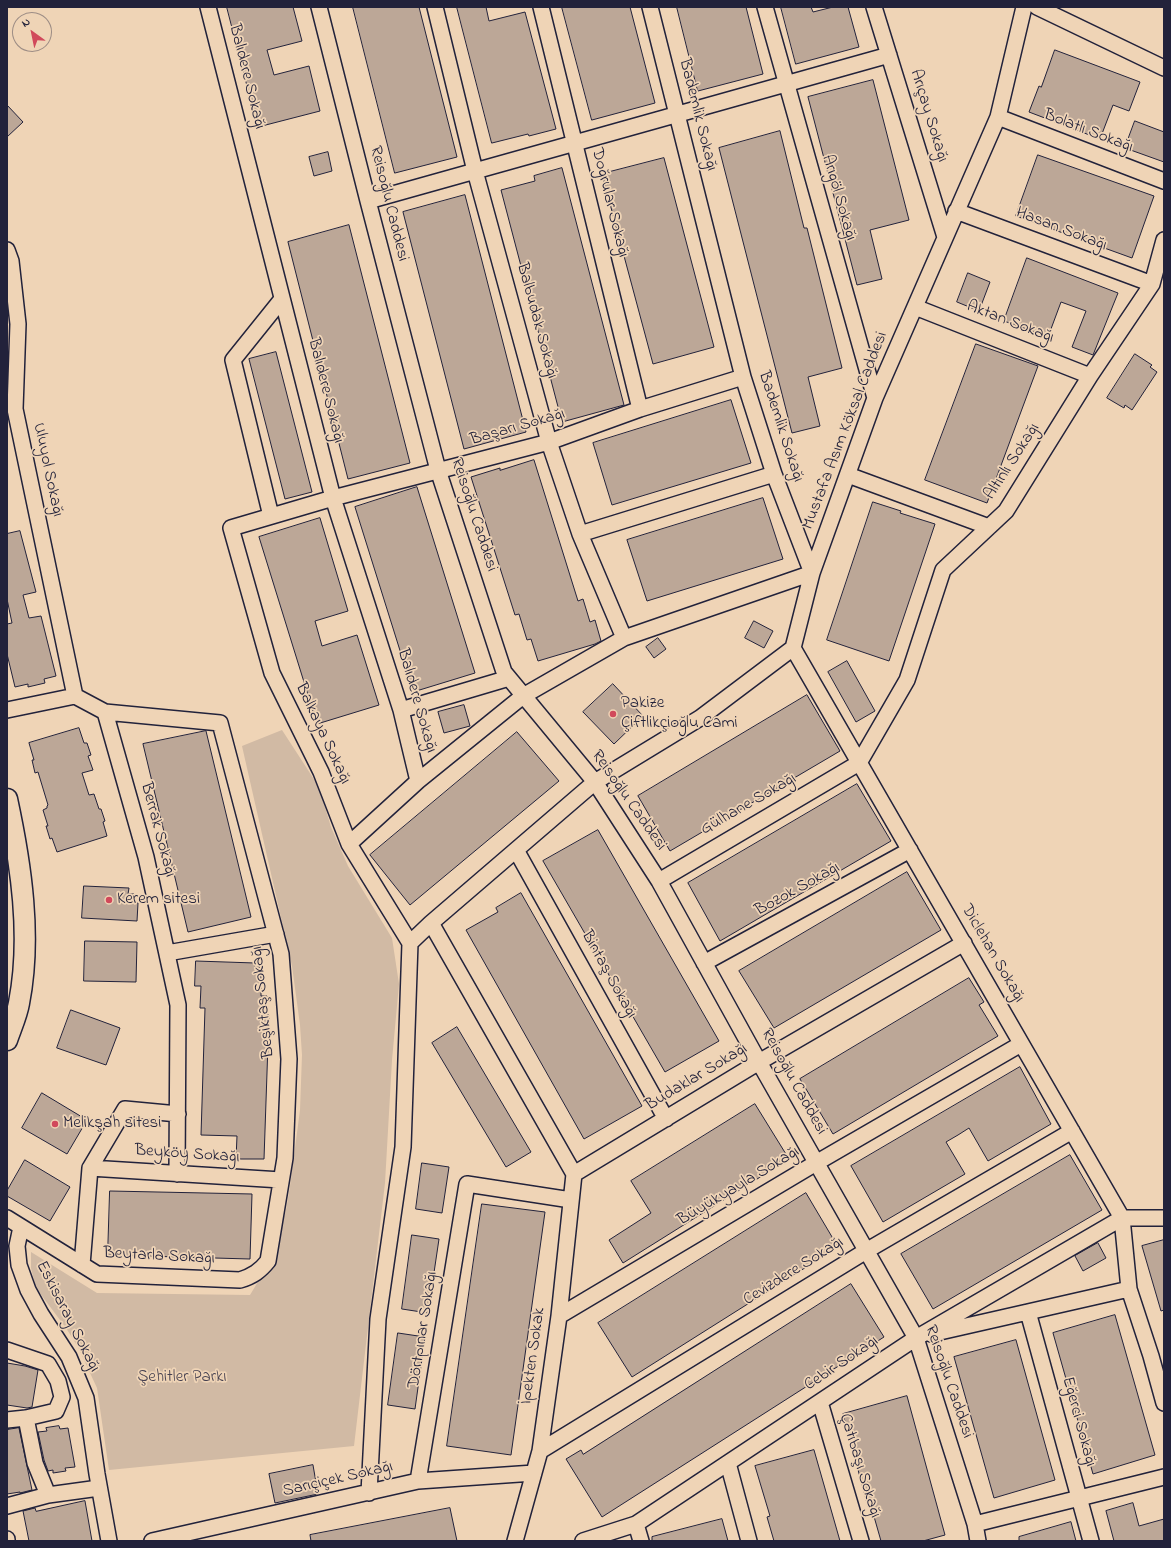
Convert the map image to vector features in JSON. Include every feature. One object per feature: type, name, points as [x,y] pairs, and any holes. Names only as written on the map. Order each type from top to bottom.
[{"type":"main road","points":[[7,799],[16,844],[23,904],[24,954],[19,1003],[7,1040]]},
{"type":"street","name":"Balıdere Sokağı","points":[[208,7],[333,498],[401,710],[418,781]]},
{"type":"street","name":"Reisoğlu Caddesi","points":[[319,7],[438,470],[504,672],[595,782],[659,880],[759,1062],[916,1338],[975,1524],[978,1541]]},
{"type":"street","name":"Balbudak Sokağı","points":[[435,7],[475,171],[549,442],[580,534],[624,638]]},
{"type":"street","name":"Doğrular Sokağı","points":[[541,7],[640,409]]},
{"type":"street","name":"Bademlik Sokağı","points":[[650,7],[743,377],[774,474],[812,573]]},
{"type":"street","name":"Arıgöl Sokağı","points":[[765,7],[875,398]]},
{"type":"street","name":"Arıçay Sokağı","points":[[874,7],[945,237]]},
{"type":"street","name":"Mustafa Asım Köksal Caddesi","points":[[793,648],[812,573],[875,398],[998,117],[1024,7]]},
{"type":"street","points":[[1037,7],[1164,68]]},
{"type":"street","points":[[368,201],[889,55]]},
{"type":"street","name":"Bolatlı Sokağı","points":[[998,117],[1164,181]]},
{"type":"street","name":"Hasan Sokağı","points":[[956,211],[1152,284]]},
{"type":"street","name":"Altınlı Sokağı","points":[[859,763],[907,680],[943,570],[1006,511],[1090,376],[1152,284],[1164,243]]},
{"type":"street","name":"Uluyol Sokağı","points":[[7,250],[11,260],[18,324],[11,411],[75,696]]},
{"type":"street","points":[[270,516],[233,360],[282,299]]},
{"type":"street","name":"Aktan Sokağı","points":[[915,307],[1090,376]]},
{"type":"street","name":"Başarı Sokağı","points":[[232,528],[333,498],[549,442],[640,409],[743,377]]},
{"type":"street","points":[[580,534],[774,474]]},
{"type":"street","points":[[848,475],[989,527]]},
{"type":"street","name":"Balkaya Sokağı","points":[[232,528],[272,673],[321,772],[349,844],[410,943]]},
{"type":"street","points":[[349,844],[418,781],[523,696],[624,638],[812,573]]},
{"type":"street","points":[[369,1493],[378,1319],[403,1147],[410,943],[431,922],[595,782],[700,718],[793,648]]},
{"type":"street","name":"Diclehan Sokağı","points":[[793,648],[1122,1218],[1129,1289],[1158,1354],[1164,1403]]},
{"type":"street","points":[[401,710],[509,678]]},
{"type":"street","points":[[7,710],[75,696],[105,712]]},
{"type":"street","name":"Beşiktaş Sokağı","points":[[105,712],[220,723],[276,934],[281,954],[289,1059],[285,1158],[268,1260],[261,1270],[252,1276]]},
{"type":"street","name":"Berrak Sokağı","points":[[105,712],[146,857],[178,1005],[177,1174]]},
{"type":"street","name":"Gülhane Sokağı","points":[[659,880],[859,763]]},
{"type":"street","name":"Bintaş Sokağı","points":[[516,850],[666,1119]]},
{"type":"street","name":"Bozok Sokağı","points":[[704,963],[910,850]]},
{"type":"street","points":[[431,922],[574,1174]]},
{"type":"street","points":[[167,953],[276,934]]},
{"type":"street","name":"Budaklar Sokağı","points":[[574,1174],[759,1062],[964,943]]},
{"type":"street","name":"Büyükyayla Sokağı","points":[[559,1316],[816,1163],[1022,1044]]},
{"type":"street","points":[[82,1265],[90,1168],[125,1109],[178,1114]]},
{"type":"street","name":"Cevizdere Sokağı","points":[[540,1451],[866,1250],[1072,1131]]},
{"type":"street","name":"Beyköy Sokağı","points":[[90,1168],[282,1180]]},
{"type":"street","name":"İpekten Sokak","points":[[515,1541],[540,1451],[559,1316],[574,1174]]},
{"type":"street","name":"Dörtpınar Sokağı","points":[[418,1481],[467,1184],[571,1200]]},
{"type":"street","name":"Beytarla Sokağı","points":[[7,1218],[97,1274],[240,1280],[252,1276]]},
{"type":"street","points":[[1122,1218],[1164,1218]]},
{"type":"street","name":"Cebir Sokağı","points":[[584,1541],[636,1524],[916,1338],[1122,1218]]},
{"type":"street","name":"Eskisaray Sokağı","points":[[21,1227],[17,1246],[19,1265],[28,1290],[41,1314],[69,1356],[86,1398],[99,1488],[109,1541]]},
{"type":"street","points":[[916,1338],[1129,1289]]},
{"type":"street","name":"Eğerci Sokağı","points":[[1028,1312],[1091,1541]]},
{"type":"street","points":[[7,1350],[48,1364],[58,1381],[62,1397],[56,1411],[26,1418],[7,1420]]},
{"type":"street","name":"Çatıbaşı Sokağı","points":[[820,1402],[861,1541]]},
{"type":"street","points":[[26,1418],[35,1463],[48,1495]]},
{"type":"street","points":[[728,1463],[749,1541]]},
{"type":"street","name":"Sarıçiçek Sokağı","points":[[158,1540],[418,1481],[534,1473]]},
{"type":"street","points":[[975,1524],[1164,1477]]},
{"type":"street","points":[[7,1506],[48,1495],[99,1488]]},
{"type":"street","points":[[636,1524],[641,1541]]},
{"type":"green space","name":"Şehitler Parkı","points":[[282,730],[319,787],[331,827],[348,866],[392,938],[399,984],[392,1060],[385,1183],[354,1446],[109,1470],[97,1388],[78,1347],[66,1328],[39,1292],[35,1284],[31,1268],[31,1252],[97,1293],[250,1295],[262,1275],[279,1234],[286,1210],[300,1110],[302,1055],[300,1025],[292,966],[242,746]]},
{"type":"building","points":[[227,7],[293,7],[302,41],[267,50],[274,75],[309,66],[320,111],[258,127]]},
{"type":"building","points":[[353,7],[419,7],[457,157],[395,173]]},
{"type":"building","points":[[457,7],[486,7],[489,21],[525,12],[556,129],[492,143]]},
{"type":"building","points":[[562,7],[630,7],[655,103],[592,120]]},
{"type":"building","points":[[677,7],[746,7],[763,74],[698,91]]},
{"type":"building","points":[[781,7],[811,7],[813,12],[833,7],[848,7],[859,47],[796,64]]},
{"type":"building","points":[[1055,50],[1140,82],[1129,111],[1113,105],[1100,139],[1029,112],[1039,86],[1041,87]]},
{"type":"building","points":[[873,80],[909,220],[870,230],[882,279],[857,285],[808,97]]},
{"type":"building","points":[[7,105],[23,122],[7,137]]},
{"type":"building","points":[[1135,121],[1164,132],[1164,162],[1125,148]]},
{"type":"building","points":[[780,131],[804,228],[807,228],[842,368],[808,377],[820,426],[792,433],[719,148]]},
{"type":"building","points":[[328,152],[332,171],[314,176],[309,157]]},
{"type":"building","points":[[1038,155],[1154,196],[1132,258],[1016,216]]},
{"type":"building","points":[[664,158],[714,347],[653,364],[602,174]]},
{"type":"building","points":[[562,168],[624,405],[562,422],[501,190],[535,181],[534,176]]},
{"type":"building","points":[[465,195],[526,432],[464,449],[403,212]]},
{"type":"building","points":[[349,225],[410,463],[348,479],[288,242]]},
{"type":"building","points":[[1027,258],[1118,293],[1093,355],[1072,347],[1086,311],[1061,302],[1048,337],[1004,321]]},
{"type":"building","points":[[968,273],[990,282],[979,311],[957,302]]},
{"type":"building","points":[[976,344],[1038,366],[987,503],[925,480]]},
{"type":"building","points":[[276,352],[312,492],[285,499],[249,359]]},
{"type":"building","points":[[1135,354],[1152,365],[1150,367],[1157,372],[1132,410],[1125,405],[1124,408],[1107,398]]},
{"type":"building","points":[[731,400],[751,463],[612,505],[593,443]]},
{"type":"building","points":[[534,460],[578,601],[583,599],[590,622],[595,620],[601,641],[538,661],[531,639],[527,640],[519,614],[515,615],[471,477]]},
{"type":"building","points":[[417,487],[475,673],[413,692],[355,507]]},
{"type":"building","points":[[763,498],[783,559],[647,601],[627,540]]},
{"type":"building","points":[[873,502],[901,511],[900,513],[935,524],[889,661],[827,640]]},
{"type":"building","points":[[320,518],[348,611],[315,621],[322,646],[357,635],[379,705],[317,724],[259,537]]},
{"type":"building","points":[[20,531],[36,592],[23,595],[29,618],[41,616],[56,676],[44,679],[45,683],[28,687],[28,684],[15,687],[7,654],[7,624],[12,623],[7,599],[7,534]]},
{"type":"building","points":[[754,621],[773,631],[764,648],[745,638]]},
{"type":"building","points":[[658,638],[666,649],[654,658],[646,647]]},
{"type":"building","points":[[847,661],[875,711],[856,722],[828,672]]},
{"type":"building","name":"Pakize Çiftlikçioğlu Cami","points":[[613,684],[643,716],[614,744],[583,712]]},
{"type":"building","points":[[807,695],[840,751],[670,851],[638,796]]},
{"type":"building","points":[[464,705],[470,726],[444,733],[438,712]]},
{"type":"building","points":[[79,728],[84,743],[87,743],[91,755],[88,756],[93,770],[82,773],[89,795],[94,794],[99,809],[101,809],[105,821],[103,822],[107,836],[57,852],[52,838],[50,839],[46,826],[48,826],[43,810],[47,808],[48,805],[38,772],[35,773],[32,760],[34,760],[29,743]]},
{"type":"building","points":[[206,731],[251,917],[188,932],[143,744]]},
{"type":"building","points":[[517,732],[559,781],[410,905],[370,855]]},
{"type":"building","points":[[857,784],[891,841],[720,941],[688,883]]},
{"type":"building","points":[[598,830],[719,1041],[665,1072],[543,861]]},
{"type":"building","points":[[907,872],[941,930],[774,1028],[739,971]]},
{"type":"building","name":"Kerem sitesi","points":[[84,886],[129,888],[128,894],[134,894],[134,903],[138,903],[137,921],[82,918]]},
{"type":"building","points":[[521,893],[642,1106],[584,1139],[466,930],[498,912],[496,908]]},
{"type":"building","points":[[85,941],[137,942],[136,982],[84,981]]},
{"type":"building","points":[[196,961],[255,963],[255,967],[261,967],[261,996],[267,996],[266,1014],[269,1015],[264,1159],[236,1159],[237,1136],[201,1135],[205,1008],[200,1008],[201,986],[195,986]]},
{"type":"building","points":[[969,978],[984,1002],[979,1005],[998,1036],[833,1134],[800,1079]]},
{"type":"building","points":[[71,1010],[120,1028],[106,1065],[57,1048]]},
{"type":"building","points":[[457,1027],[531,1152],[506,1167],[432,1043]]},
{"type":"building","points":[[1020,1067],[1051,1124],[988,1161],[969,1128],[946,1142],[965,1174],[883,1222],[851,1166]]},
{"type":"building","name":"Melikşah sitesi","points":[[42,1093],[87,1120],[67,1154],[22,1128]]},
{"type":"building","points":[[755,1104],[789,1159],[623,1263],[609,1240],[651,1213],[631,1181]]},
{"type":"building","points":[[1070,1155],[1102,1210],[933,1309],[901,1254]]},
{"type":"building","name":"Melikşah sitesi","points":[[25,1160],[70,1187],[50,1221],[7,1196],[7,1191]]},
{"type":"building","points":[[422,1163],[449,1167],[442,1213],[416,1209]]},
{"type":"building","points":[[110,1191],[252,1194],[250,1259],[108,1255]]},
{"type":"building","points":[[806,1193],[838,1247],[632,1377],[598,1323]]},
{"type":"building","points":[[482,1204],[545,1212],[511,1455],[447,1446]]},
{"type":"building","points":[[412,1235],[439,1239],[428,1313],[402,1309]]},
{"type":"building","points":[[1164,1240],[1164,1310],[1161,1311],[1142,1246]]},
{"type":"building","points":[[1098,1243],[1106,1258],[1083,1271],[1075,1256]]},
{"type":"building","points":[[851,1284],[884,1337],[602,1517],[566,1459],[581,1450],[583,1454]]},
{"type":"building","points":[[1115,1315],[1155,1455],[1093,1474],[1053,1333]]},
{"type":"building","points":[[398,1333],[425,1337],[415,1409],[388,1405]]},
{"type":"building","points":[[1016,1340],[1055,1480],[994,1498],[954,1357]]},
{"type":"building","points":[[7,1363],[38,1370],[32,1407],[27,1408],[7,1405]]},
{"type":"building","points":[[907,1396],[945,1535],[923,1541],[881,1541],[871,1506],[868,1507],[843,1414]]},
{"type":"building","points":[[59,1426],[60,1429],[68,1428],[75,1467],[65,1468],[66,1471],[53,1473],[53,1470],[48,1471],[38,1432],[47,1431],[46,1428]]},
{"type":"building","points":[[19,1428],[32,1490],[7,1494],[7,1430]]},
{"type":"building","points":[[814,1450],[840,1541],[774,1541],[767,1517],[770,1516],[755,1466]]},
{"type":"building","points":[[313,1465],[318,1494],[275,1503],[269,1474]]},
{"type":"building","points":[[85,1501],[92,1541],[29,1541],[23,1511],[35,1508],[36,1511]]},
{"type":"building","points":[[1133,1503],[1139,1526],[1164,1519],[1164,1541],[1114,1541],[1106,1511]]},
{"type":"building","points":[[450,1508],[457,1541],[311,1541],[310,1535]]},
{"type":"building","points":[[722,1519],[728,1541],[652,1541],[652,1537]]},
{"type":"building","points":[[1071,1522],[1076,1541],[1019,1541],[1019,1537]]},
{"type":"place","name":"Pakize Çiftlikçioğlu Cami","points":[[613,714]]},
{"type":"place","name":"Kerem sitesi","points":[[109,900]]},
{"type":"place","name":"Melikşah sitesi","points":[[55,1124]]}]
